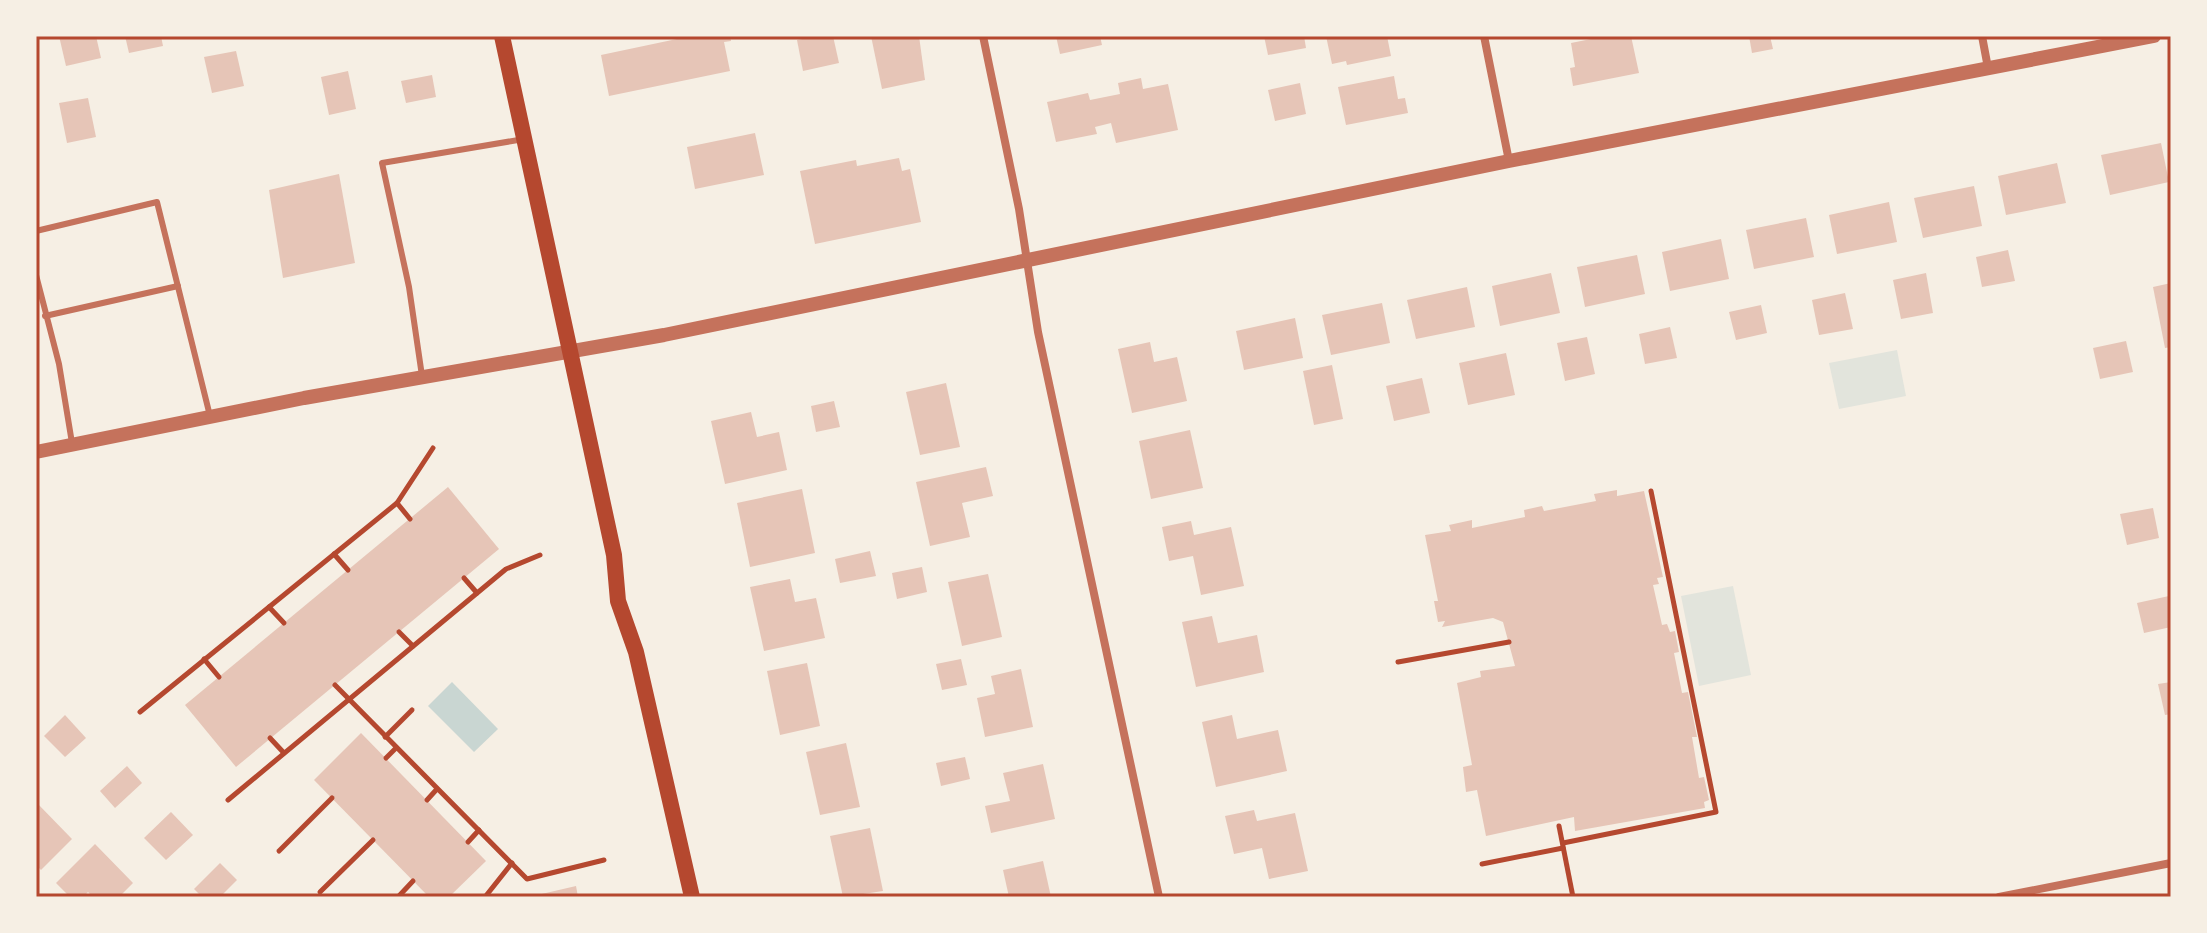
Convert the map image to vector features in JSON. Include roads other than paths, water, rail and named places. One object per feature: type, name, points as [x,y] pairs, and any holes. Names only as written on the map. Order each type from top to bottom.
[{"type":"main road","points":[[502,36],[614,555],[618,601],[636,652],[692,897]]},
{"type":"street","points":[[983,36],[1038,332],[1159,897]]},
{"type":"street","points":[[1484,36],[1509,161]]},
{"type":"street","points":[[1982,36],[1988,68]]},
{"type":"street","points":[[36,452],[210,416],[569,351],[1027,262],[1509,161],[2154,36]]},
{"type":"street","points":[[1999,897],[2171,863]]},
{"type":"lane","points":[[422,378],[409,287],[382,163],[524,139]]},
{"type":"lane","points":[[36,231],[157,202],[210,416]]},
{"type":"lane","points":[[36,275],[59,364],[73,444]]},
{"type":"lane","points":[[45,316],[178,286]]}]
